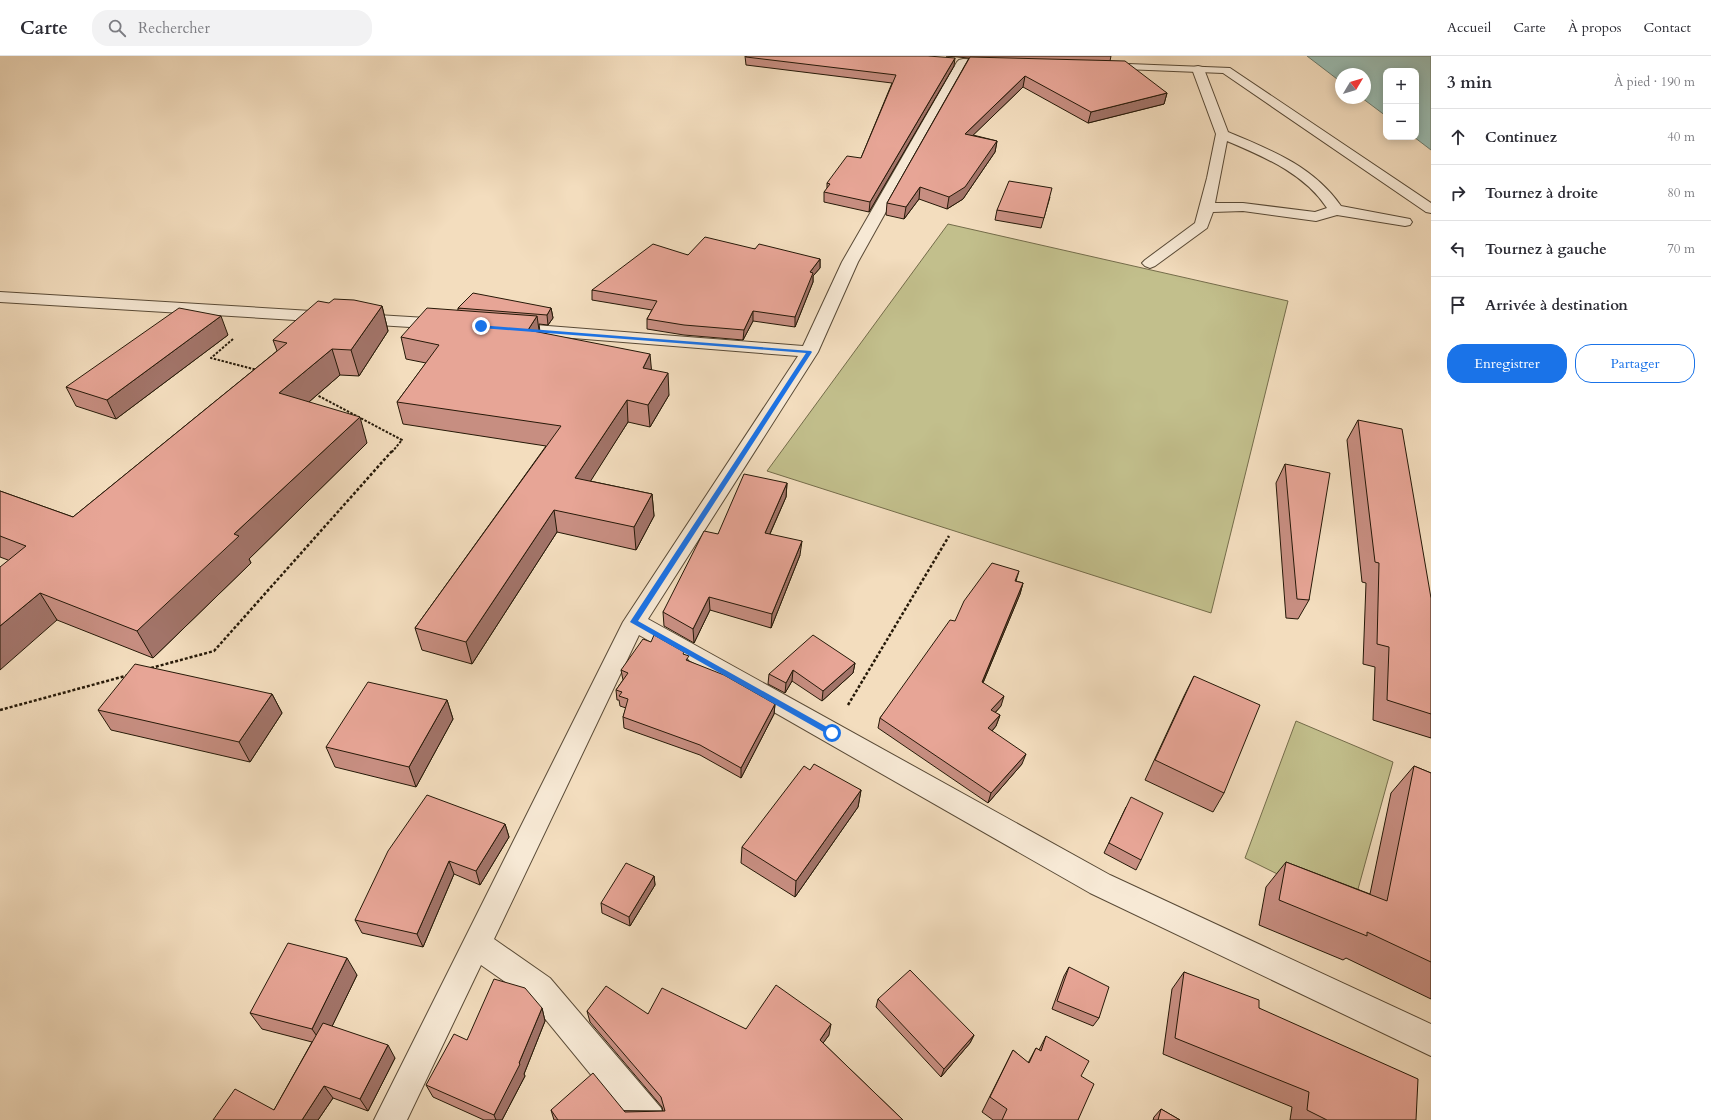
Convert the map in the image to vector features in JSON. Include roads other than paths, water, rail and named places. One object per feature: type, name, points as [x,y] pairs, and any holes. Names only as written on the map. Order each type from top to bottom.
[{"type":"street","points":[[390,1120],[634,622],[809,352],[850,262],[956,61],[1011,63]]},
{"type":"street","points":[[1091,66],[1204,64],[1226,70],[1431,209]]},
{"type":"street","points":[[1150,263],[1202,225],[1214,178],[1222,134],[1204,64]]},
{"type":"street","points":[[1222,134],[1272,155],[1300,173],[1329,197],[1336,210]]},
{"type":"street","points":[[1206,208],[1243,207],[1316,217],[1336,210],[1405,222]]},
{"type":"street","points":[[0,297],[457,325]]},
{"type":"street","points":[[496,327],[809,352]]},
{"type":"street","points":[[634,622],[1100,884],[1431,1040]]},
{"type":"street","points":[[476,944],[540,988],[649,1120]]},
{"type":"water","points":[[1307,56],[1431,56],[1431,150],[1418,140],[1419,68],[1383,68],[1383,114],[1370,104],[1371,68],[1335,68],[1335,77]]}]
